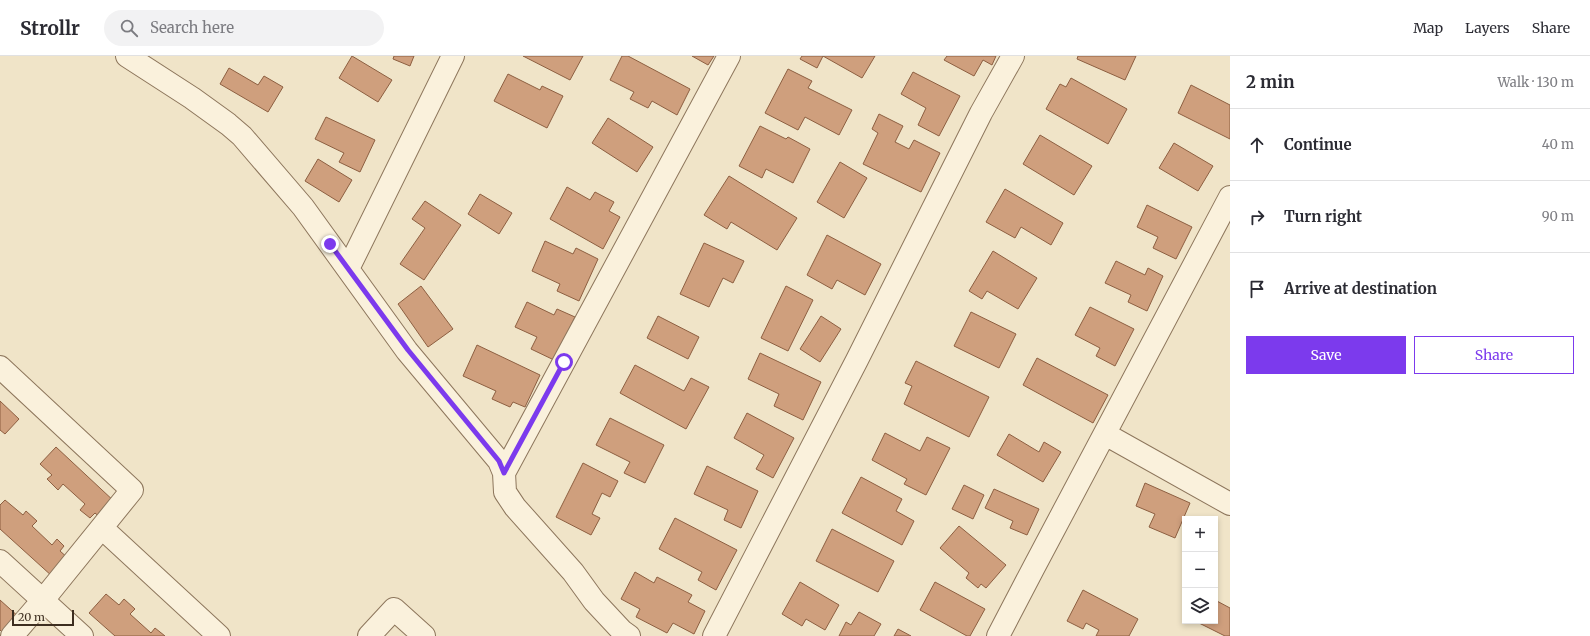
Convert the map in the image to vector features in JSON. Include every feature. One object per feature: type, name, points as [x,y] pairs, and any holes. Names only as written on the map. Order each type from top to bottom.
[{"type":"street","points":[[127,56],[149,62],[242,136],[302,207],[408,350],[499,461],[504,473],[505,492],[515,507],[573,572],[594,601],[622,631],[629,636]]},
{"type":"street","points":[[348,268],[453,56]]},
{"type":"street","points":[[504,473],[729,56]]},
{"type":"street","points":[[714,636],[982,113],[1013,56]]},
{"type":"street","points":[[998,636],[1032,569],[1230,197]]},
{"type":"street","points":[[0,367],[132,490],[12,636]]},
{"type":"street","points":[[1105,434],[1230,504]]},
{"type":"street","points":[[102,528],[219,636]]},
{"type":"street","points":[[0,561],[82,636]]},
{"type":"street","points":[[369,636],[394,609],[424,636]]},
{"type":"building","points":[[352,56],[392,80],[378,102],[339,78]]},
{"type":"building","points":[[394,56],[414,56],[410,66],[393,59]]},
{"type":"building","points":[[523,56],[583,56],[570,80]]},
{"type":"building","points":[[622,56],[628,56],[690,89],[677,115],[652,101],[648,108],[630,99],[634,92],[610,80]]},
{"type":"building","points":[[692,56],[714,56],[708,65]]},
{"type":"building","points":[[802,56],[823,56],[817,68],[800,59]]},
{"type":"building","points":[[823,56],[875,56],[862,78]]},
{"type":"building","points":[[947,56],[996,56],[992,65],[983,60],[974,76],[944,60]]},
{"type":"building","points":[[1078,56],[1136,56],[1125,80],[1077,59]]},
{"type":"building","points":[[229,68],[258,85],[264,76],[283,87],[268,112],[220,84]]},
{"type":"building","points":[[788,69],[812,81],[808,88],[852,110],[839,135],[805,117],[798,130],[765,113]]},
{"type":"building","points":[[913,72],[960,96],[939,136],[918,125],[926,108],[901,94]]},
{"type":"building","points":[[508,74],[540,90],[542,86],[563,96],[547,128],[494,101]]},
{"type":"building","points":[[1071,78],[1127,109],[1108,144],[1046,109],[1060,84],[1066,87]]},
{"type":"building","points":[[1191,85],[1230,105],[1230,139],[1178,113]]},
{"type":"building","points":[[879,114],[903,126],[895,142],[909,149],[914,140],[940,153],[921,192],[863,164],[878,133],[872,129]]},
{"type":"building","points":[[326,117],[375,140],[360,172],[339,162],[344,153],[315,139]]},
{"type":"building","points":[[608,118],[653,147],[637,172],[592,143]]},
{"type":"building","points":[[760,126],[786,139],[788,137],[810,149],[793,183],[766,169],[762,178],[739,166]]},
{"type":"building","points":[[1040,135],[1092,166],[1074,195],[1023,164]]},
{"type":"building","points":[[1174,143],[1213,166],[1198,191],[1159,168]]},
{"type":"building","points":[[318,159],[352,180],[339,202],[305,181]]},
{"type":"building","points":[[840,162],[867,178],[844,218],[817,202]]},
{"type":"building","points":[[729,176],[797,218],[777,250],[731,222],[727,229],[704,215]]},
{"type":"building","points":[[567,187],[590,200],[595,192],[614,202],[609,211],[620,217],[603,249],[550,219]]},
{"type":"building","points":[[1005,189],[1063,223],[1051,245],[1021,227],[1015,238],[986,222]]},
{"type":"building","points":[[480,194],[512,213],[499,234],[468,214]]},
{"type":"building","points":[[425,201],[461,225],[424,280],[400,264],[425,228],[412,219]]},
{"type":"building","points":[[1147,205],[1192,227],[1176,259],[1153,248],[1158,237],[1137,227]]},
{"type":"building","points":[[827,235],[881,264],[865,295],[837,280],[832,289],[807,275]]},
{"type":"building","points":[[545,241],[573,254],[576,248],[598,259],[579,301],[557,291],[560,284],[532,271]]},
{"type":"building","points":[[704,243],[744,261],[733,283],[723,278],[709,307],[680,294]]},
{"type":"building","points":[[993,251],[1037,278],[1018,309],[987,291],[982,299],[969,291]]},
{"type":"building","points":[[1116,261],[1145,275],[1148,268],[1163,276],[1147,311],[1128,302],[1131,295],[1105,283]]},
{"type":"building","points":[[421,286],[453,329],[428,347],[398,304]]},
{"type":"building","points":[[786,286],[813,300],[788,351],[761,338]]},
{"type":"building","points":[[527,302],[554,315],[557,309],[575,317],[554,360],[531,349],[537,337],[515,327]]},
{"type":"building","points":[[1090,307],[1134,329],[1115,366],[1096,356],[1100,348],[1075,335]]},
{"type":"building","points":[[971,312],[1016,334],[999,368],[954,346]]},
{"type":"building","points":[[658,316],[699,337],[688,359],[647,338]]},
{"type":"building","points":[[821,316],[841,329],[820,362],[800,349]]},
{"type":"building","points":[[477,345],[540,375],[525,407],[513,402],[510,407],[492,399],[496,391],[463,376]]},
{"type":"building","points":[[760,353],[821,382],[803,420],[774,406],[779,394],[748,379]]},
{"type":"building","points":[[1037,358],[1108,395],[1093,423],[1023,385]]},
{"type":"building","points":[[916,361],[989,397],[969,437],[904,404],[912,386],[905,383]]},
{"type":"building","points":[[635,365],[684,391],[691,378],[709,387],[686,429],[620,393]]},
{"type":"building","points":[[0,401],[19,419],[5,434],[0,430]]},
{"type":"building","points":[[747,413],[794,438],[773,478],[756,469],[764,455],[734,438]]},
{"type":"building","points":[[610,418],[664,445],[645,483],[624,473],[630,462],[596,445]]},
{"type":"building","points":[[885,433],[920,451],[927,437],[950,448],[926,495],[904,484],[907,479],[872,460]]},
{"type":"building","points":[[1009,434],[1039,452],[1044,442],[1061,452],[1043,482],[997,455]]},
{"type":"building","points":[[56,447],[116,503],[102,519],[95,513],[90,518],[80,510],[85,504],[63,484],[58,490],[47,479],[52,475],[40,464]]},
{"type":"building","points":[[583,463],[618,481],[610,497],[602,493],[592,514],[600,518],[591,535],[556,517]]},
{"type":"building","points":[[707,466],[758,491],[741,528],[724,520],[728,510],[694,494]]},
{"type":"building","points":[[861,477],[902,499],[896,511],[914,521],[902,545],[842,513]]},
{"type":"building","points":[[1145,483],[1190,503],[1184,516],[1182,516],[1182,522],[1175,538],[1149,527],[1155,514],[1136,506]]},
{"type":"building","points":[[964,485],[984,495],[973,519],[952,509]]},
{"type":"building","points":[[994,489],[1039,509],[1027,535],[1010,528],[1013,521],[985,508]]},
{"type":"building","points":[[5,500],[23,515],[26,511],[37,521],[32,526],[52,545],[57,539],[64,546],[60,551],[69,559],[53,577],[0,529],[0,505]]},
{"type":"building","points":[[675,518],[737,550],[716,590],[698,580],[702,572],[659,549]]},
{"type":"building","points":[[959,526],[1006,565],[986,588],[981,584],[978,588],[966,578],[969,573],[940,548]]},
{"type":"building","points":[[832,529],[894,561],[878,592],[816,561]]},
{"type":"building","points":[[635,572],[654,583],[657,577],[692,595],[688,602],[705,611],[694,634],[673,623],[667,633],[636,617],[640,609],[621,599]]},
{"type":"building","points":[[800,582],[839,605],[825,630],[806,619],[802,626],[782,614]]},
{"type":"building","points":[[935,582],[985,609],[970,636],[967,636],[920,610]]},
{"type":"building","points":[[1083,590],[1138,619],[1129,636],[1096,636],[1099,630],[1086,623],[1083,629],[1067,621]]},
{"type":"building","points":[[106,594],[119,605],[124,599],[135,609],[130,614],[151,633],[155,628],[165,636],[115,636],[89,613]]},
{"type":"building","points":[[0,600],[20,618],[5,635],[0,630]]},
{"type":"building","points":[[1218,602],[1230,608],[1230,636],[1225,636],[1201,624],[1218,624]]},
{"type":"building","points":[[859,612],[881,624],[874,636],[839,636],[846,622],[851,625]]},
{"type":"building","points":[[898,629],[911,636],[894,636]]},
{"type":"route","points":[[330,244],[408,350],[499,461],[504,473],[564,362]]}]
